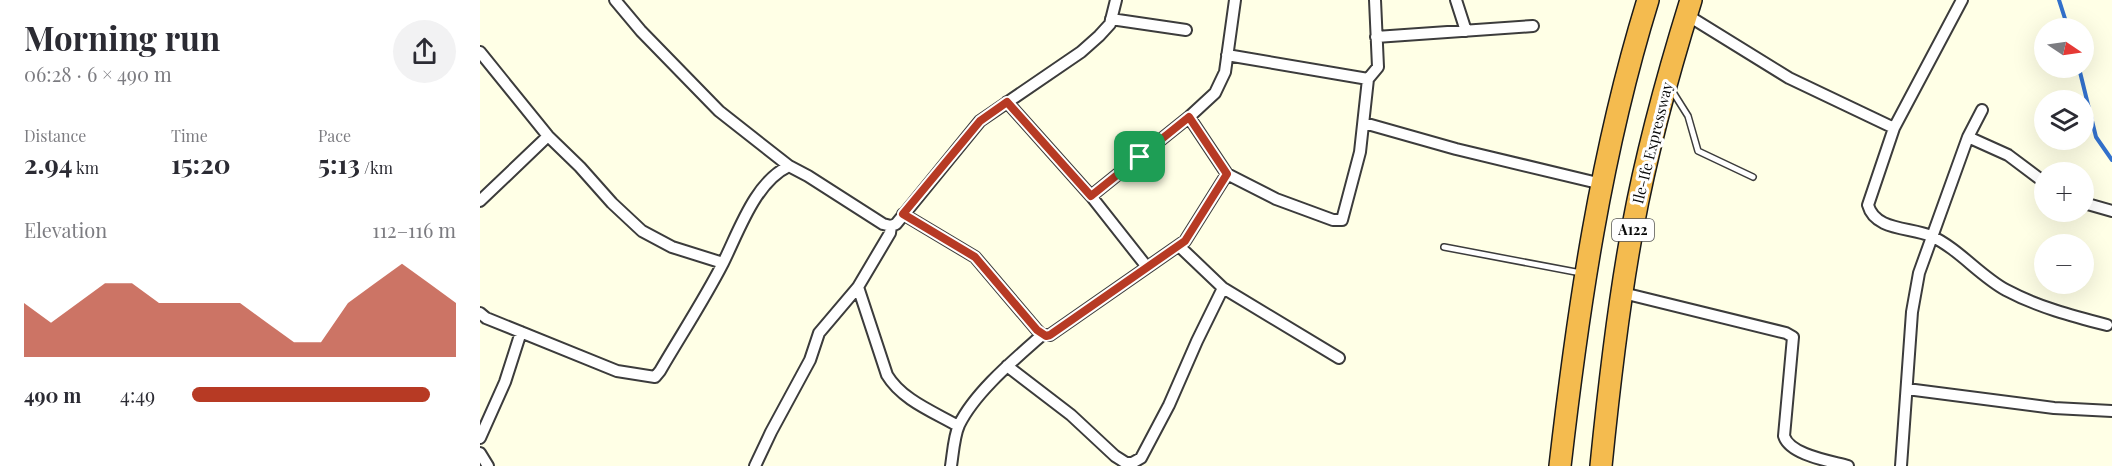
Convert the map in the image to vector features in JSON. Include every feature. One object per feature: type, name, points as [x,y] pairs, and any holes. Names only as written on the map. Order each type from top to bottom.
[{"type":"highway","name":"A122","points":[[1560,466],[1585,273],[1623,90],[1648,0]]},
{"type":"highway","name":"Ile-Ife Expressway","points":[[1601,466],[1610,378],[1633,226],[1667,83],[1689,8]]},
{"type":"street","points":[[615,0],[720,111],[789,166],[883,224],[891,226],[896,224],[980,121],[1099,36],[1110,24],[1116,0]]},
{"type":"street","points":[[1091,196],[1189,117],[1215,93],[1225,72],[1235,0]]},
{"type":"street","points":[[1189,117],[1227,174],[1276,199],[1333,220],[1342,220],[1356,170],[1368,79],[1378,67],[1375,0]]},
{"type":"street","points":[[1456,0],[1466,31]]},
{"type":"street","points":[[1962,0],[1894,128],[1868,205],[1870,214],[1885,225],[1931,236],[2005,290],[2046,309],[2107,325]]},
{"type":"street","points":[[1689,8],[1789,78],[1894,128]]},
{"type":"street","points":[[1111,19],[1186,30]]},
{"type":"street","points":[[1376,37],[1533,26]]},
{"type":"street","points":[[480,52],[548,136],[642,231],[672,247],[723,263]]},
{"type":"street","points":[[1227,55],[1368,79]]},
{"type":"street","points":[[1007,102],[1091,196],[1146,267]]},
{"type":"street","points":[[1901,466],[1912,312],[1919,273],[1968,137],[1982,110]]},
{"type":"street","points":[[1364,123],[1456,149],[1602,184]]},
{"type":"street","points":[[480,201],[548,136]]},
{"type":"street","points":[[1968,137],[2008,155],[2034,174]]},
{"type":"street","points":[[480,313],[486,318],[616,371],[655,377],[723,263],[739,228],[765,185],[777,171],[789,166]]},
{"type":"street","points":[[954,463],[958,426],[978,398],[1007,366],[1042,335],[1050,335],[1185,241],[1227,174]]},
{"type":"street","points":[[2094,206],[2112,211]]},
{"type":"street","points":[[903,214],[975,257],[1042,335]]},
{"type":"street","points":[[755,466],[810,360],[819,333],[858,286],[890,233],[891,226]]},
{"type":"street","points":[[1179,246],[1223,288],[1339,358]]},
{"type":"street","points":[[858,286],[887,375],[893,386],[902,394],[958,426]]},
{"type":"street","points":[[1007,366],[1071,415],[1115,456],[1126,463],[1145,462],[1197,340],[1223,288]]},
{"type":"street","points":[[1623,293],[1786,333],[1793,337],[1784,436],[1786,443],[1793,450],[1848,466]]},
{"type":"street","points":[[480,438],[505,382],[521,332]]},
{"type":"street","points":[[1907,389],[2054,408],[2112,411]]},
{"type":"street","points":[[480,453],[489,466]]},
{"type":"lane","points":[[1667,83],[1688,116],[1698,151],[1753,177]]},
{"type":"lane","points":[[1444,247],[1585,273]]},
{"type":"waterway","points":[[2059,0],[2065,18]]},
{"type":"waterway","points":[[2081,78],[2096,137],[2112,160]]},
{"type":"route","points":[[1007,102],[1091,196],[1140,157],[1189,117],[1227,174],[1185,241],[1046,336],[1037,330],[975,257],[903,214],[980,121],[1007,102]]}]
